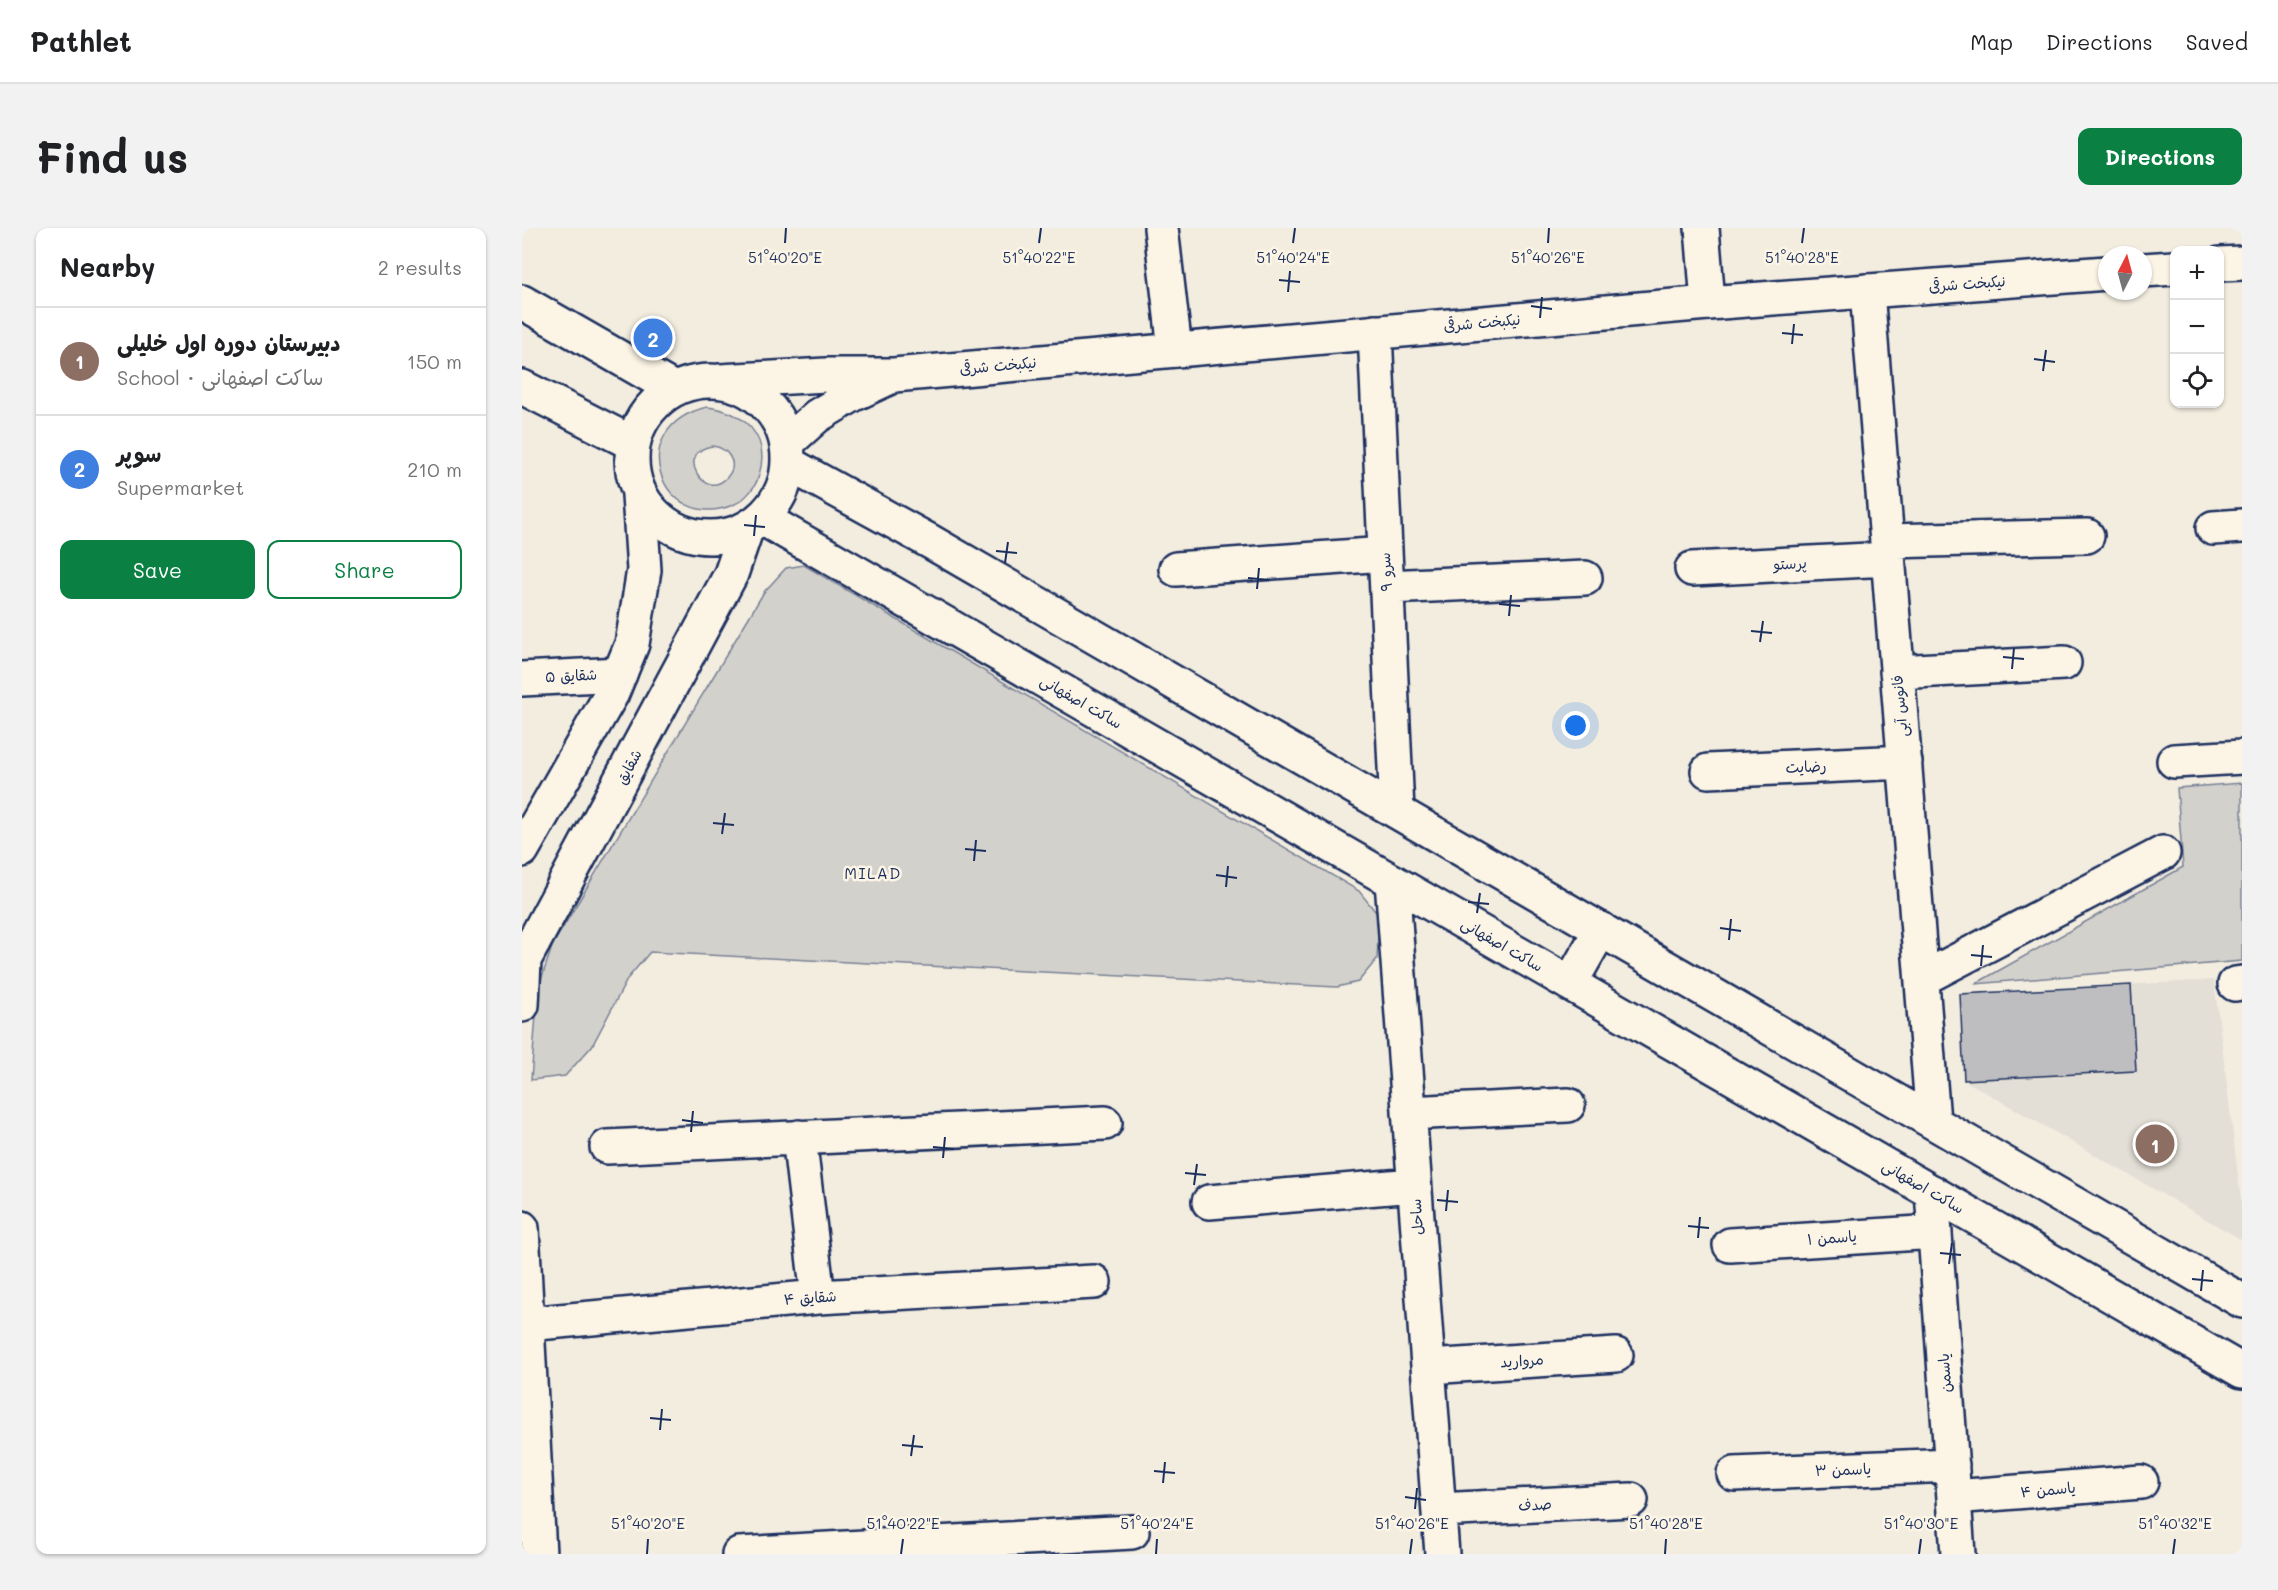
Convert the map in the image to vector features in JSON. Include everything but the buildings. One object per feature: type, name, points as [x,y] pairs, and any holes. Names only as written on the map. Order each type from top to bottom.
[{"type":"street","points":[[1161,228],[1175,350]]},
{"type":"street","points":[[1702,228],[1708,303]]},
{"type":"street","points":[[2224,264],[2242,263]]},
{"type":"street","points":[[2152,269],[2170,268]]},
{"type":"street","name":"نیکبخت شرقی","points":[[720,381],[826,375],[894,375],[1708,303],[2098,274]]},
{"type":"street","name":"فانوس آبی","points":[[1867,291],[1933,1121]]},
{"type":"street","points":[[522,302],[674,389]]},
{"type":"street","name":"سرو ۹","points":[[1375,332],[1397,812]]},
{"type":"street","points":[[788,453],[817,416],[854,394],[894,375]]},
{"type":"street","points":[[522,850],[612,693],[632,644],[644,570],[639,495],[631,469],[632,443],[640,421],[654,402],[674,389],[697,381],[720,381],[743,388],[764,402],[778,421],[788,453],[785,484],[776,502],[754,524],[722,537],[697,537],[673,530],[653,515],[639,495]]},
{"type":"street","points":[[526,392],[632,443]]},
{"type":"street","points":[[788,453],[931,542],[2242,1301]]},
{"type":"street","name":"ساکت اصفهانی","points":[[754,524],[1392,881],[2242,1371]]},
{"type":"street","name":"شقایق","points":[[522,1005],[524,960],[731,573],[754,524]]},
{"type":"street","name":"پرستو","points":[[1692,569],[1887,550],[2087,536]]},
{"type":"street","points":[[1176,569],[1385,554]]},
{"type":"street","points":[[1387,587],[1585,578]]},
{"type":"street","points":[[1897,672],[2064,663]]},
{"type":"street","name":"شقایق ۵","points":[[522,679],[620,674]]},
{"type":"street","points":[[2174,761],[2242,757]]},
{"type":"street","name":"رضایت","points":[[1708,771],[1905,762]]},
{"type":"street","points":[[1922,979],[2163,854]]},
{"type":"street","name":"ساحل","points":[[1392,881],[1442,1554]]},
{"type":"street","points":[[1570,984],[1601,929]]},
{"type":"street","points":[[1409,1113],[1568,1105]]},
{"type":"street","points":[[607,1147],[1105,1123]]},
{"type":"street","points":[[799,1137],[818,1297]]},
{"type":"street","points":[[1209,1202],[1414,1185]]},
{"type":"street","name":"یاسمن","points":[[1932,1192],[1958,1554]]},
{"type":"street","points":[[522,1228],[524,1324],[539,1554]]},
{"type":"street","name":"یاسمن ۱","points":[[1730,1245],[1935,1232]]},
{"type":"street","name":"شقایق ۴","points":[[524,1324],[818,1297],[1094,1282]]},
{"type":"street","name":"مروارید","points":[[1428,1367],[1617,1355]]},
{"type":"street","name":"یاسمن ۳","points":[[1734,1474],[1952,1465]]},
{"type":"street","name":"یاسمن ۴","points":[[1954,1497],[2141,1482]]},
{"type":"street","name":"صدف","points":[[1438,1510],[1631,1500]]},
{"type":"street","points":[[739,1554],[1132,1532]]},
{"type":"shaded area","points":[[707,407],[732,414],[751,428],[761,448],[762,461],[755,484],[742,500],[733,505],[708,510],[687,505],[671,492],[661,475],[659,455],[665,435],[681,418]],"holes":[[[712,446],[730,456],[732,466],[728,476],[719,483],[711,484],[697,474],[694,466],[695,457],[701,450]]]},
{"type":"shaded area","points":[[804,565],[1359,891],[1379,916],[1377,959],[1358,982],[1337,987],[650,952],[628,978],[592,1046],[565,1076],[531,1080],[538,989],[553,944],[764,592],[786,568]]},
{"type":"shaded area","points":[[2242,783],[2242,961],[1975,984],[2183,867],[2177,788]]},
{"type":"shaded area","points":[[2214,980],[2242,1208],[2242,1240],[1964,1080],[1960,994]]},
{"type":"place","name":"سوپر","points":[[653,338]]},
{"type":"place","name":"دبیرستان دوره اول خلیلی","points":[[2155,1144]]},
{"type":"district","name":"MILAD","points":[[873,873]]}]
